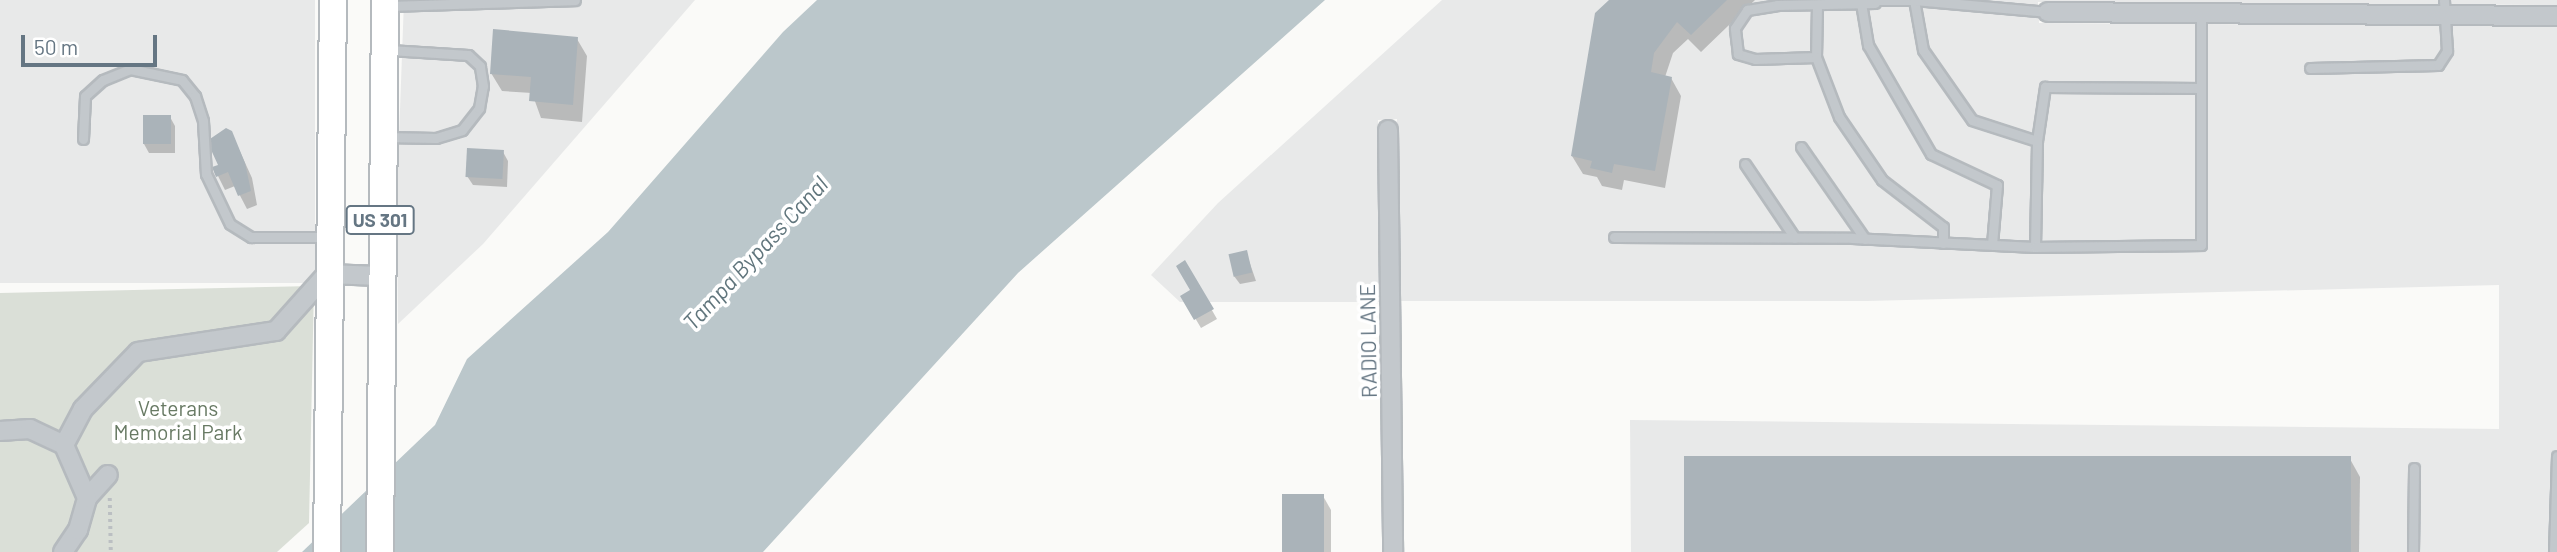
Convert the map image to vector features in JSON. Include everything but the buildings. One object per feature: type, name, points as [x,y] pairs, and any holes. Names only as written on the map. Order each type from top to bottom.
[{"type":"main road","name":"US 301","points":[[327,552],[327,274],[333,0]]},
{"type":"main road","name":"US 301","points":[[380,552],[381,138],[385,3]]},
{"type":"street","points":[[2048,12],[2145,7],[2201,13],[2444,8],[2557,16]]},
{"type":"street","name":"RADIO LANE","points":[[1388,130],[1393,552]]},
{"type":"street","points":[[64,445],[83,409],[138,352],[276,331],[327,274],[380,276]]},
{"type":"street","points":[[0,431],[30,429],[64,445],[88,498]]},
{"type":"street","points":[[63,552],[78,530],[88,498],[108,475]]},
{"type":"lane","points":[[385,3],[575,0]]},
{"type":"lane","points":[[1914,0],[1923,50],[1972,120],[2037,141]]},
{"type":"lane","points":[[1816,57],[1755,59],[1738,54],[1735,28],[1747,10],[1914,0],[2048,12]]},
{"type":"lane","points":[[1861,3],[1868,45],[1931,155],[1997,185],[1992,245]]},
{"type":"lane","points":[[1817,5],[1816,57],[1839,117],[1882,180],[1943,227],[1943,243]]},
{"type":"lane","points":[[2310,68],[2438,65],[2447,51],[2444,8]]},
{"type":"lane","points":[[1614,236],[1865,239],[2035,247],[2201,245],[2201,13]]},
{"type":"lane","points":[[381,138],[436,138],[462,130],[479,107],[483,86],[480,66],[468,55],[383,50]]},
{"type":"lane","points":[[83,139],[85,96],[103,80],[130,69],[181,80],[195,96],[202,121],[206,174],[230,224],[251,236],[328,237]]},
{"type":"lane","points":[[2035,247],[2037,141],[2045,87],[2201,88]]},
{"type":"lane","points":[[1801,147],[1865,239]]},
{"type":"lane","points":[[1745,164],[1795,238]]},
{"type":"lane","points":[[2554,552],[2557,456]]},
{"type":"lane","points":[[2413,552],[2414,468]]},
{"type":"path","points":[[108,475],[111,552]]},
{"type":"shaded area","points":[[0,0],[315,0],[315,283],[0,283]]},
{"type":"shaded area","points":[[404,0],[695,0],[483,244],[398,324],[397,192]]},
{"type":"shaded area","points":[[1442,0],[2557,0],[2557,5],[2038,2],[2039,23],[2557,26],[2557,552],[1631,552],[1630,420],[2499,429],[2499,285],[1867,301],[1399,301],[1397,119],[1378,120],[1380,302],[1180,302],[1151,275],[1218,203]]},
{"type":"green space","name":"Veterans Memorial Park","points":[[314,286],[309,523],[277,552],[0,552],[0,293]]},
{"type":"water","name":"Tampa Bypass Canal","points":[[817,0],[1325,0],[1018,273],[763,552],[302,552],[435,425],[467,359],[608,232],[783,32]]}]
